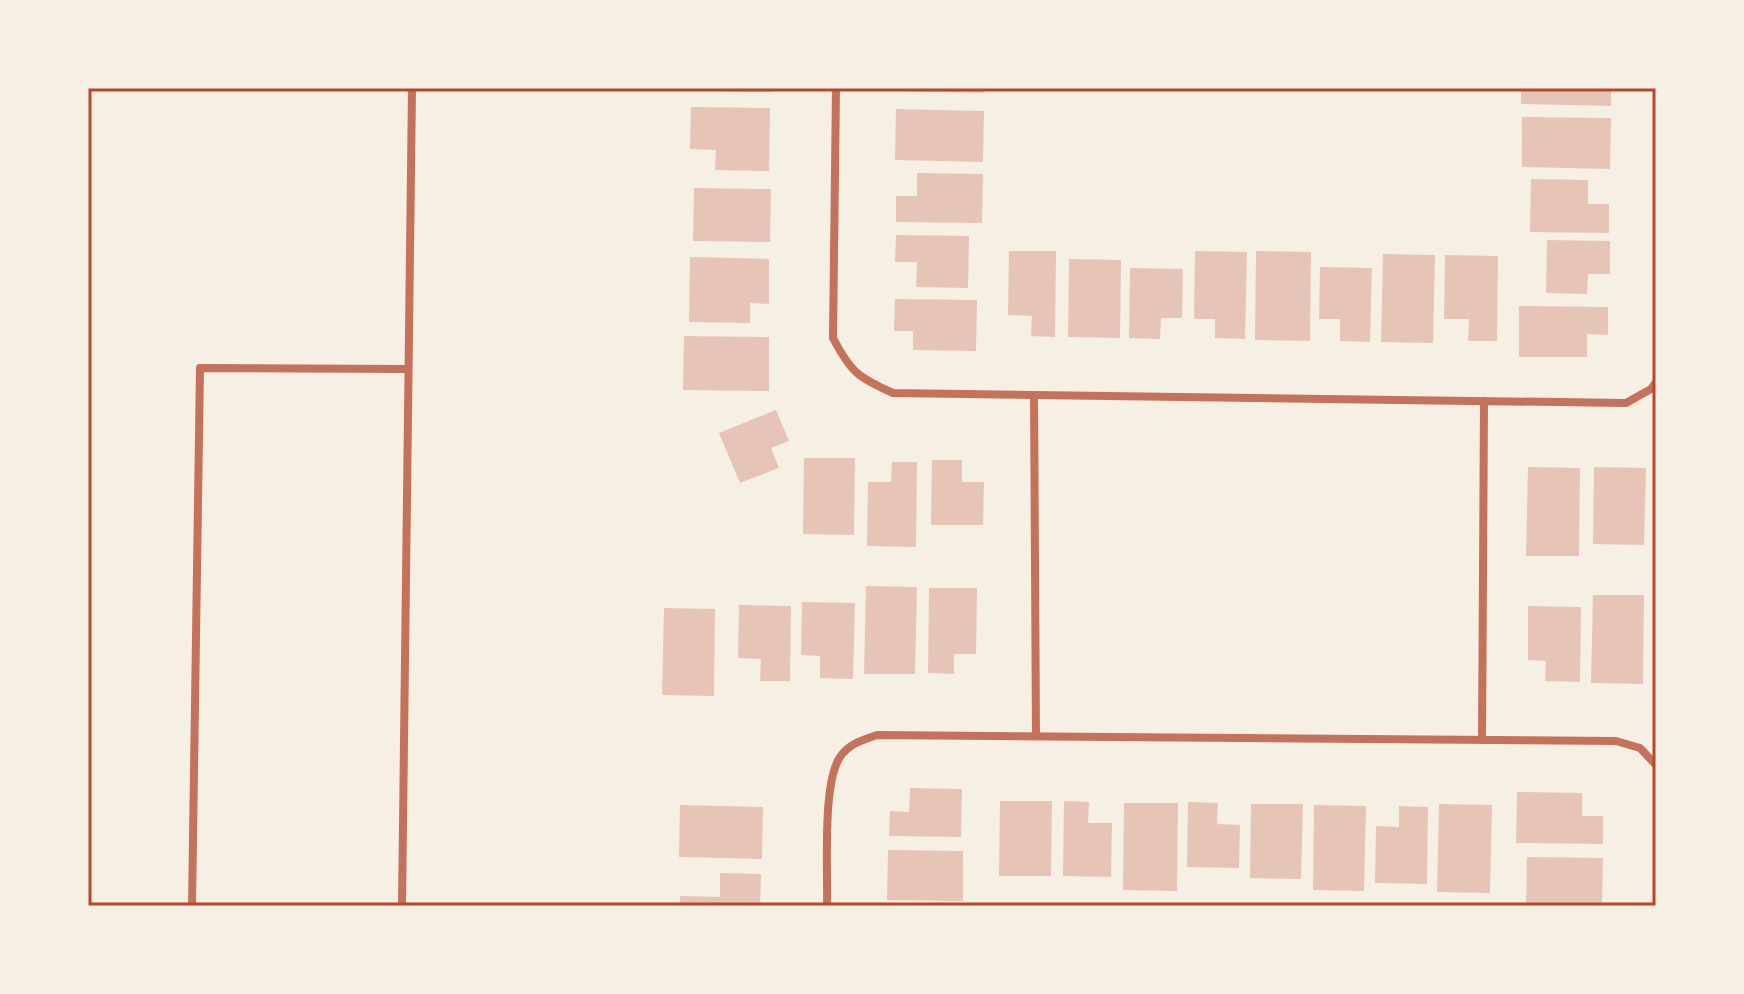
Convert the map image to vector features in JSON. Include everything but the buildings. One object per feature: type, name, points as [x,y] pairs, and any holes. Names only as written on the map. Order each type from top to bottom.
[{"type":"street","points":[[402,906],[412,88]]},
{"type":"street","points":[[836,88],[833,338],[846,363],[862,379],[893,393],[1626,403],[1651,389],[1656,382]]},
{"type":"street","points":[[192,906],[200,368],[407,369]]},
{"type":"street","points":[[1034,395],[1036,736]]},
{"type":"street","points":[[1482,740],[1484,401]]},
{"type":"street","points":[[827,906],[830,789],[839,758],[855,742],[877,735],[1616,741],[1640,748],[1656,765]]}]
